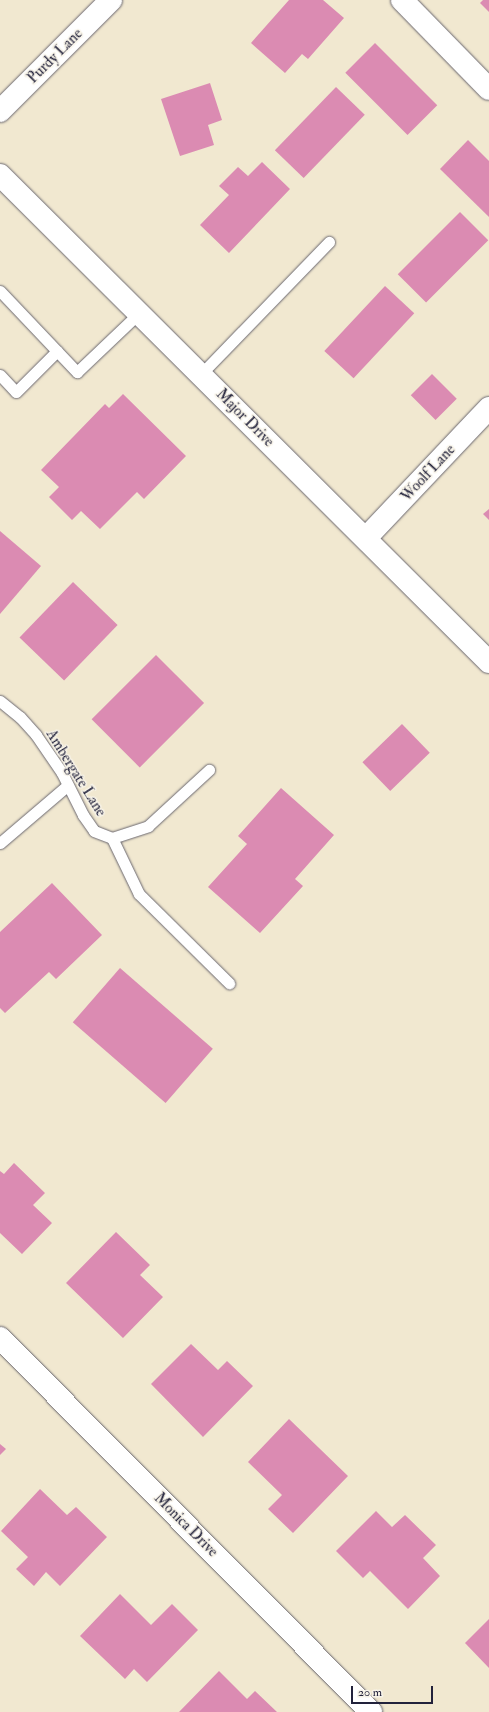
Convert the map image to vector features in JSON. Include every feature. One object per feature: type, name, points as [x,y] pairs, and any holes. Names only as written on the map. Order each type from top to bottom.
[{"type":"street","name":"Purdy Lane","points":[[0,111],[111,0]]},
{"type":"street","points":[[402,0],[489,89]]},
{"type":"street","name":"Major Drive","points":[[0,175],[489,662]]},
{"type":"street","name":"Woolf Lane","points":[[366,538],[489,408]]},
{"type":"street","name":"Monica Drive","points":[[0,1338],[372,1712]]},
{"type":"lane","points":[[201,374],[329,242]]},
{"type":"lane","points":[[0,291],[76,372],[139,313]]},
{"type":"lane","points":[[0,375],[16,392],[57,351]]},
{"type":"lane","name":"Ambergate Lane","points":[[0,701],[20,717],[36,735],[62,773],[83,815],[94,831],[112,838]]},
{"type":"lane","points":[[209,770],[148,826],[112,838],[139,894],[229,983]]},
{"type":"lane","points":[[0,843],[68,785]]},
{"type":"building","points":[[289,0],[323,0],[344,18],[308,59],[302,54],[285,73],[251,43]]},
{"type":"building","points":[[483,0],[489,0],[489,12],[480,3]]},
{"type":"building","points":[[375,43],[437,105],[408,135],[345,73]]},
{"type":"building","points":[[210,83],[222,120],[208,125],[214,145],[180,156],[161,99]]},
{"type":"building","points":[[336,87],[365,115],[304,178],[275,150]]},
{"type":"building","points":[[468,140],[489,161],[489,217],[440,169]]},
{"type":"building","points":[[262,162],[290,189],[229,253],[200,225],[229,195],[219,186],[238,167],[248,176]]},
{"type":"building","points":[[460,212],[488,240],[426,303],[398,274]]},
{"type":"building","points":[[385,286],[414,313],[354,378],[324,351]]},
{"type":"building","points":[[432,374],[457,399],[436,420],[411,395]]},
{"type":"building","points":[[123,394],[186,456],[144,499],[137,492],[100,529],[81,511],[72,520],[49,497],[59,487],[41,470],[105,404],[109,408]]},
{"type":"building","points":[[489,509],[489,520],[483,514]]},
{"type":"building","points":[[0,531],[41,566],[0,614]]},
{"type":"building","points":[[73,582],[118,625],[64,680],[20,637]]},
{"type":"building","points":[[156,655],[204,703],[140,767],[92,719]]},
{"type":"building","points":[[402,724],[430,753],[390,791],[362,762]]},
{"type":"building","points":[[281,788],[334,835],[295,879],[303,886],[260,933],[208,887],[247,844],[238,836]]},
{"type":"building","points":[[52,883],[102,935],[56,979],[49,972],[5,1013],[0,1008],[0,932]]},
{"type":"building","points":[[120,968],[213,1049],[166,1103],[73,1022]]},
{"type":"building","points":[[14,1163],[45,1193],[33,1205],[52,1223],[22,1254],[0,1233],[0,1171],[4,1174]]},
{"type":"building","points":[[116,1232],[150,1265],[140,1275],[163,1297],[123,1338],[66,1283]]},
{"type":"building","points":[[191,1344],[218,1370],[227,1361],[253,1386],[203,1437],[151,1384]]},
{"type":"building","points":[[289,1419],[348,1476],[293,1533],[268,1509],[282,1495],[248,1462]]},
{"type":"building","points":[[0,1444],[6,1449],[0,1455]]},
{"type":"building","points":[[40,1489],[67,1515],[76,1507],[107,1537],[60,1586],[46,1572],[34,1586],[16,1569],[28,1557],[1,1531]]},
{"type":"building","points":[[376,1511],[392,1527],[405,1515],[436,1545],[423,1558],[440,1576],[408,1609],[370,1571],[363,1578],[336,1551]]},
{"type":"building","points":[[120,1594],[151,1625],[172,1604],[198,1630],[147,1682],[134,1669],[125,1679],[80,1636]]},
{"type":"building","points":[[489,1619],[489,1668],[465,1643]]},
{"type":"building","points":[[219,1671],[247,1699],[255,1691],[277,1712],[179,1712]]}]
